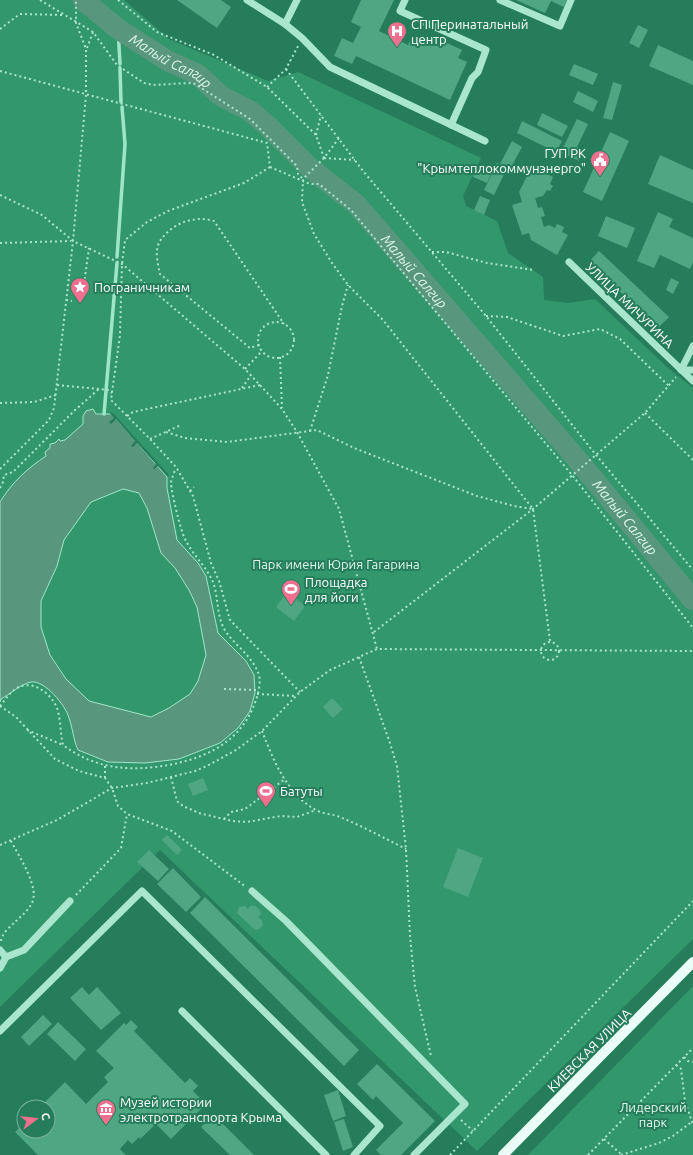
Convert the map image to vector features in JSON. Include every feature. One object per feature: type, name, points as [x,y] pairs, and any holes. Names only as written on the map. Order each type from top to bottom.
[{"type":"main road","name":"КИЕВСКАЯ УЛИЦА","points":[[503,1155],[693,962]]},
{"type":"street","points":[[247,0],[285,24],[302,38],[330,67],[485,141]]},
{"type":"street","points":[[285,24],[296,0]]},
{"type":"street","points":[[405,0],[400,11],[486,50],[478,72],[472,78],[451,125]]},
{"type":"street","points":[[500,0],[560,26],[571,0]]},
{"type":"street","name":"УЛИЦА МИЧУРИНА","points":[[569,262],[693,381]]},
{"type":"street","points":[[693,346],[682,370],[693,370]]},
{"type":"street","points":[[0,1031],[142,891],[380,1126],[354,1155]]},
{"type":"street","points":[[252,891],[286,921],[465,1104],[414,1155]]},
{"type":"street","points":[[0,968],[6,958],[24,950],[70,902]]},
{"type":"street","points":[[0,950],[6,958]]},
{"type":"street","points":[[182,1011],[326,1155]]},
{"type":"path","points":[[40,0],[93,32],[117,65],[144,83],[153,85],[195,84],[250,118],[297,166],[298,174],[303,179],[310,184],[319,184],[351,210],[573,474],[693,628]]},
{"type":"path","points":[[0,469],[49,420],[54,408],[73,241],[86,95],[86,49],[76,22],[76,0]]},
{"type":"path","points":[[118,0],[157,32],[214,55],[267,87],[316,134],[324,158]]},
{"type":"path","points":[[0,29],[20,14],[65,15]]},
{"type":"path","points":[[86,49],[93,32]]},
{"type":"path","points":[[267,87],[286,69],[302,38]]},
{"type":"path","points":[[286,69],[355,160],[486,316],[596,455],[693,570]]},
{"type":"path","points":[[0,70],[86,95],[267,143]]},
{"type":"path","points":[[316,134],[321,115]]},
{"type":"path","points":[[339,138],[324,158],[303,179],[302,202],[314,234],[348,286],[383,320],[533,509],[550,641]]},
{"type":"path","points":[[267,143],[271,139]]},
{"type":"path","points":[[267,143],[270,167]]},
{"type":"path","points":[[324,158],[355,160]]},
{"type":"path","points":[[270,167],[303,179]]},
{"type":"path","points":[[270,167],[244,183],[168,211],[147,222],[126,240],[122,264],[120,335],[111,400],[176,467],[190,491],[230,620],[300,692]]},
{"type":"path","points":[[0,195],[42,215],[73,241],[122,264],[246,369],[282,409],[297,432],[339,509],[374,632],[377,649]]},
{"type":"path","points":[[259,346],[250,348],[160,274],[156,258],[160,242],[176,225],[190,220],[205,218],[214,221],[293,335],[291,348],[280,357],[268,355],[262,351],[259,346],[258,338],[264,326],[270,323],[278,322],[284,324]]},
{"type":"path","points":[[0,243],[73,241]]},
{"type":"path","points":[[84,284],[88,248]]},
{"type":"path","points":[[432,252],[446,252],[487,264],[533,270]]},
{"type":"path","points":[[310,431],[328,376],[342,306],[348,286]]},
{"type":"path","points":[[66,300],[72,301]]},
{"type":"path","points":[[486,316],[507,317],[563,336],[600,329],[620,339],[669,386]]},
{"type":"path","points":[[246,369],[262,351]]},
{"type":"path","points":[[280,357],[282,409]]},
{"type":"path","points":[[374,632],[533,509],[645,413],[682,370]]},
{"type":"path","points":[[242,388],[251,374]]},
{"type":"path","points":[[57,385],[109,390],[112,393]]},
{"type":"path","points":[[127,416],[133,412],[260,385]]},
{"type":"path","points":[[0,488],[3,482],[4,474],[13,472],[98,389]]},
{"type":"path","points":[[0,403],[34,402],[56,395]]},
{"type":"path","points":[[645,413],[693,460]]},
{"type":"path","points":[[150,439],[181,425]]},
{"type":"path","points":[[166,432],[185,438],[227,442],[317,430],[354,448],[477,496],[514,506],[533,509]]},
{"type":"path","points":[[26,730],[63,745],[81,757],[105,766],[137,769],[164,766],[204,756],[224,745],[243,726],[251,713],[258,690],[259,675],[250,660],[226,632],[222,623],[213,583],[204,565],[185,539],[171,482],[176,467]]},
{"type":"path","points":[[190,491],[194,487]]},
{"type":"path","points":[[550,641],[556,643],[560,650],[558,657],[550,660],[544,658],[541,650],[544,643],[550,641]]},
{"type":"path","points":[[0,845],[57,820],[112,788],[147,783],[207,766],[236,750],[262,731],[300,692],[330,670],[377,649],[693,651]]},
{"type":"path","points":[[359,657],[397,766],[406,848],[410,936],[415,987],[436,1075]]},
{"type":"path","points":[[63,745],[56,706],[45,691],[32,685],[19,687],[12,691],[0,706],[16,717],[26,730],[55,759],[79,771],[105,778]]},
{"type":"path","points":[[224,690],[258,690]]},
{"type":"path","points":[[257,694],[296,696]]},
{"type":"path","points":[[262,731],[273,759],[297,795],[316,810],[338,816],[406,848]]},
{"type":"path","points":[[105,766],[105,778],[112,788],[118,806],[127,814],[172,831],[252,891]]},
{"type":"path","points":[[171,777],[177,801],[183,806],[224,819],[247,822],[281,816],[297,817],[316,810]]},
{"type":"path","points":[[224,819],[231,812],[245,809],[285,779]]},
{"type":"path","points":[[70,902],[121,848],[127,814]]},
{"type":"path","points":[[0,943],[6,930],[26,911],[33,899],[29,877],[10,840]]},
{"type":"path","points":[[450,1155],[693,901]]},
{"type":"path","points":[[588,1155],[693,1048]]},
{"type":"path","points":[[684,1057],[688,1061],[693,1062]]},
{"type":"path","points":[[676,1064],[681,1069],[685,1101],[693,1125]]},
{"type":"path","points":[[454,1114],[473,1131]]},
{"type":"path","points":[[604,1139],[622,1155],[659,1143],[673,1136],[692,1121]]},
{"type":"green space","name":"Парк имени Юрия Гагарина","points":[[0,0],[124,0],[169,39],[268,81],[298,72],[481,158],[463,196],[466,206],[497,221],[508,253],[543,277],[544,300],[568,303],[595,299],[668,368],[693,388],[693,939],[477,1151],[160,850],[0,1007]]},
{"type":"green space","name":"Лидерский парк","points":[[693,986],[693,1155],[528,1155]]},
{"type":"shaded area","points":[[93,409],[96,414],[112,414],[167,477],[167,488],[177,540],[198,563],[206,576],[218,633],[246,661],[254,675],[255,693],[250,711],[238,728],[220,743],[179,759],[145,763],[108,762],[78,750],[69,718],[64,707],[48,689],[37,682],[31,682],[23,685],[1,699],[0,702],[0,502],[21,476],[46,456],[45,452],[50,448],[50,444],[55,443],[59,439],[60,441],[65,440],[83,424],[83,416],[86,411]],"holes":[[[123,489],[139,493],[147,508],[161,553],[175,568],[189,590],[197,607],[206,655],[198,681],[190,694],[169,708],[151,717],[89,701],[66,679],[50,655],[41,627],[41,601],[57,566],[64,540],[91,502]]]},
{"type":"pier","points":[[109,412],[113,413],[169,475],[168,477],[158,466],[154,469],[153,468],[156,464],[137,443],[133,447],[131,446],[135,441],[116,419],[111,424],[109,422],[114,418]]},
{"type":"building","points":[[177,0],[221,0],[231,7],[217,28]]},
{"type":"building","name":"СП Перинатальный центр","points":[[361,0],[394,0],[379,31],[408,45],[412,37],[430,45],[434,37],[462,50],[458,58],[467,62],[450,100],[356,56],[352,64],[334,56],[342,38],[353,43],[361,27],[351,22]]},
{"type":"building","points":[[516,0],[567,0],[564,7],[551,1],[545,13]]},
{"type":"building","points":[[638,25],[648,30],[639,48],[629,43]]},
{"type":"building","points":[[658,45],[693,61],[693,85],[649,66]]},
{"type":"building","points":[[574,64],[598,74],[593,85],[569,75]]},
{"type":"building","points":[[613,82],[622,85],[612,120],[603,118]]},
{"type":"building","points":[[578,91],[598,101],[593,112],[573,102]]},
{"type":"building","points":[[542,113],[568,126],[562,137],[537,125]]},
{"type":"building","points":[[577,119],[588,124],[577,147],[584,150],[579,161],[561,152]]},
{"type":"building","points":[[522,121],[562,141],[556,152],[517,133]]},
{"type":"building","points":[[610,132],[629,141],[602,201],[583,192]]},
{"type":"building","points":[[512,141],[522,147],[510,169],[500,164]]},
{"type":"building","points":[[660,155],[693,170],[693,203],[648,184]]},
{"type":"building","points":[[497,163],[507,168],[494,195],[484,190]]},
{"type":"building","points":[[478,165],[492,171],[487,183],[473,177]]},
{"type":"building","points":[[532,166],[553,177],[550,184],[553,186],[550,191],[547,190],[543,196],[535,198],[538,208],[542,207],[545,216],[541,217],[544,227],[549,225],[555,228],[557,224],[564,227],[562,232],[568,235],[557,255],[531,240],[529,233],[522,235],[512,205],[522,202],[519,192]]},
{"type":"building","points":[[480,196],[490,200],[484,215],[474,210]]},
{"type":"building","points":[[658,212],[673,219],[669,227],[693,238],[693,262],[690,269],[660,255],[654,268],[637,261]]},
{"type":"building","points":[[606,216],[635,228],[627,248],[598,236]]},
{"type":"building","points":[[599,251],[669,317],[658,328],[589,262]]},
{"type":"building","points":[[671,278],[679,282],[673,294],[666,290]]},
{"type":"building","name":"Площадка для йоги","points":[[287,592],[305,606],[294,621],[276,607]]},
{"type":"building","points":[[332,698],[343,709],[333,718],[323,707]]},
{"type":"building","points":[[203,778],[208,790],[193,796],[188,784]]},
{"type":"building","points":[[167,835],[182,850],[177,855],[162,840]]},
{"type":"building","points":[[458,848],[483,858],[468,897],[443,887]]},
{"type":"building","points":[[149,850],[169,869],[158,881],[137,862]]},
{"type":"building","points":[[173,868],[201,897],[186,912],[157,884]]},
{"type":"building","points":[[205,897],[359,1050],[344,1066],[190,913]]},
{"type":"building","points":[[245,906],[248,909],[250,906],[255,906],[260,910],[261,914],[258,917],[262,920],[263,925],[259,929],[255,930],[237,913],[239,907]]},
{"type":"building","points":[[82,987],[89,995],[97,987],[121,1013],[101,1030],[70,998]]},
{"type":"building","points":[[43,1015],[52,1024],[29,1046],[21,1037]]},
{"type":"building","points":[[131,1020],[138,1027],[134,1031],[185,1083],[190,1078],[198,1086],[193,1091],[206,1104],[171,1139],[156,1124],[140,1139],[139,1137],[132,1144],[128,1140],[120,1149],[126,1155],[38,1155],[22,1139],[56,1139],[56,1099],[48,1099],[65,1082],[86,1104],[108,1082],[104,1077],[114,1068],[96,1051],[124,1023],[126,1025]]},
{"type":"building","points":[[58,1022],[86,1049],[75,1061],[47,1034]]},
{"type":"building","points":[[377,1064],[435,1121],[401,1155],[381,1155],[376,1150],[403,1123],[376,1096],[373,1100],[357,1084]]},
{"type":"building","points":[[338,1090],[346,1116],[333,1121],[324,1095]]},
{"type":"building","points":[[213,1114],[254,1155],[230,1155],[201,1127]]},
{"type":"building","points":[[344,1119],[353,1147],[343,1151],[334,1122]]},
{"type":"waterway","name":"Малый Салгир","points":[[83,0],[118,29],[168,61],[197,74],[221,96],[250,111],[268,126],[310,168],[356,204],[576,458],[693,600]]},
{"type":"waterway","points":[[118,29],[120,64]]},
{"type":"waterway","points":[[120,68],[121,102]]},
{"type":"waterway","points":[[117,257],[125,144],[122,107]]},
{"type":"waterway","points":[[104,414],[117,263]]},
{"type":"place","name":"СП Перинатальный центр","points":[[397,48]]},
{"type":"place","name":"ГУП РК \"Крымтеплокоммунэнерго\"","points":[[600,177]]},
{"type":"place","name":"Пограничникам","points":[[80,304]]},
{"type":"place","name":"Площадка для йоги","points":[[291,606]]},
{"type":"place","name":"Батуты","points":[[266,808]]},
{"type":"place","name":"Музей истории электротранспорта Крыма","points":[[106,1126]]}]
